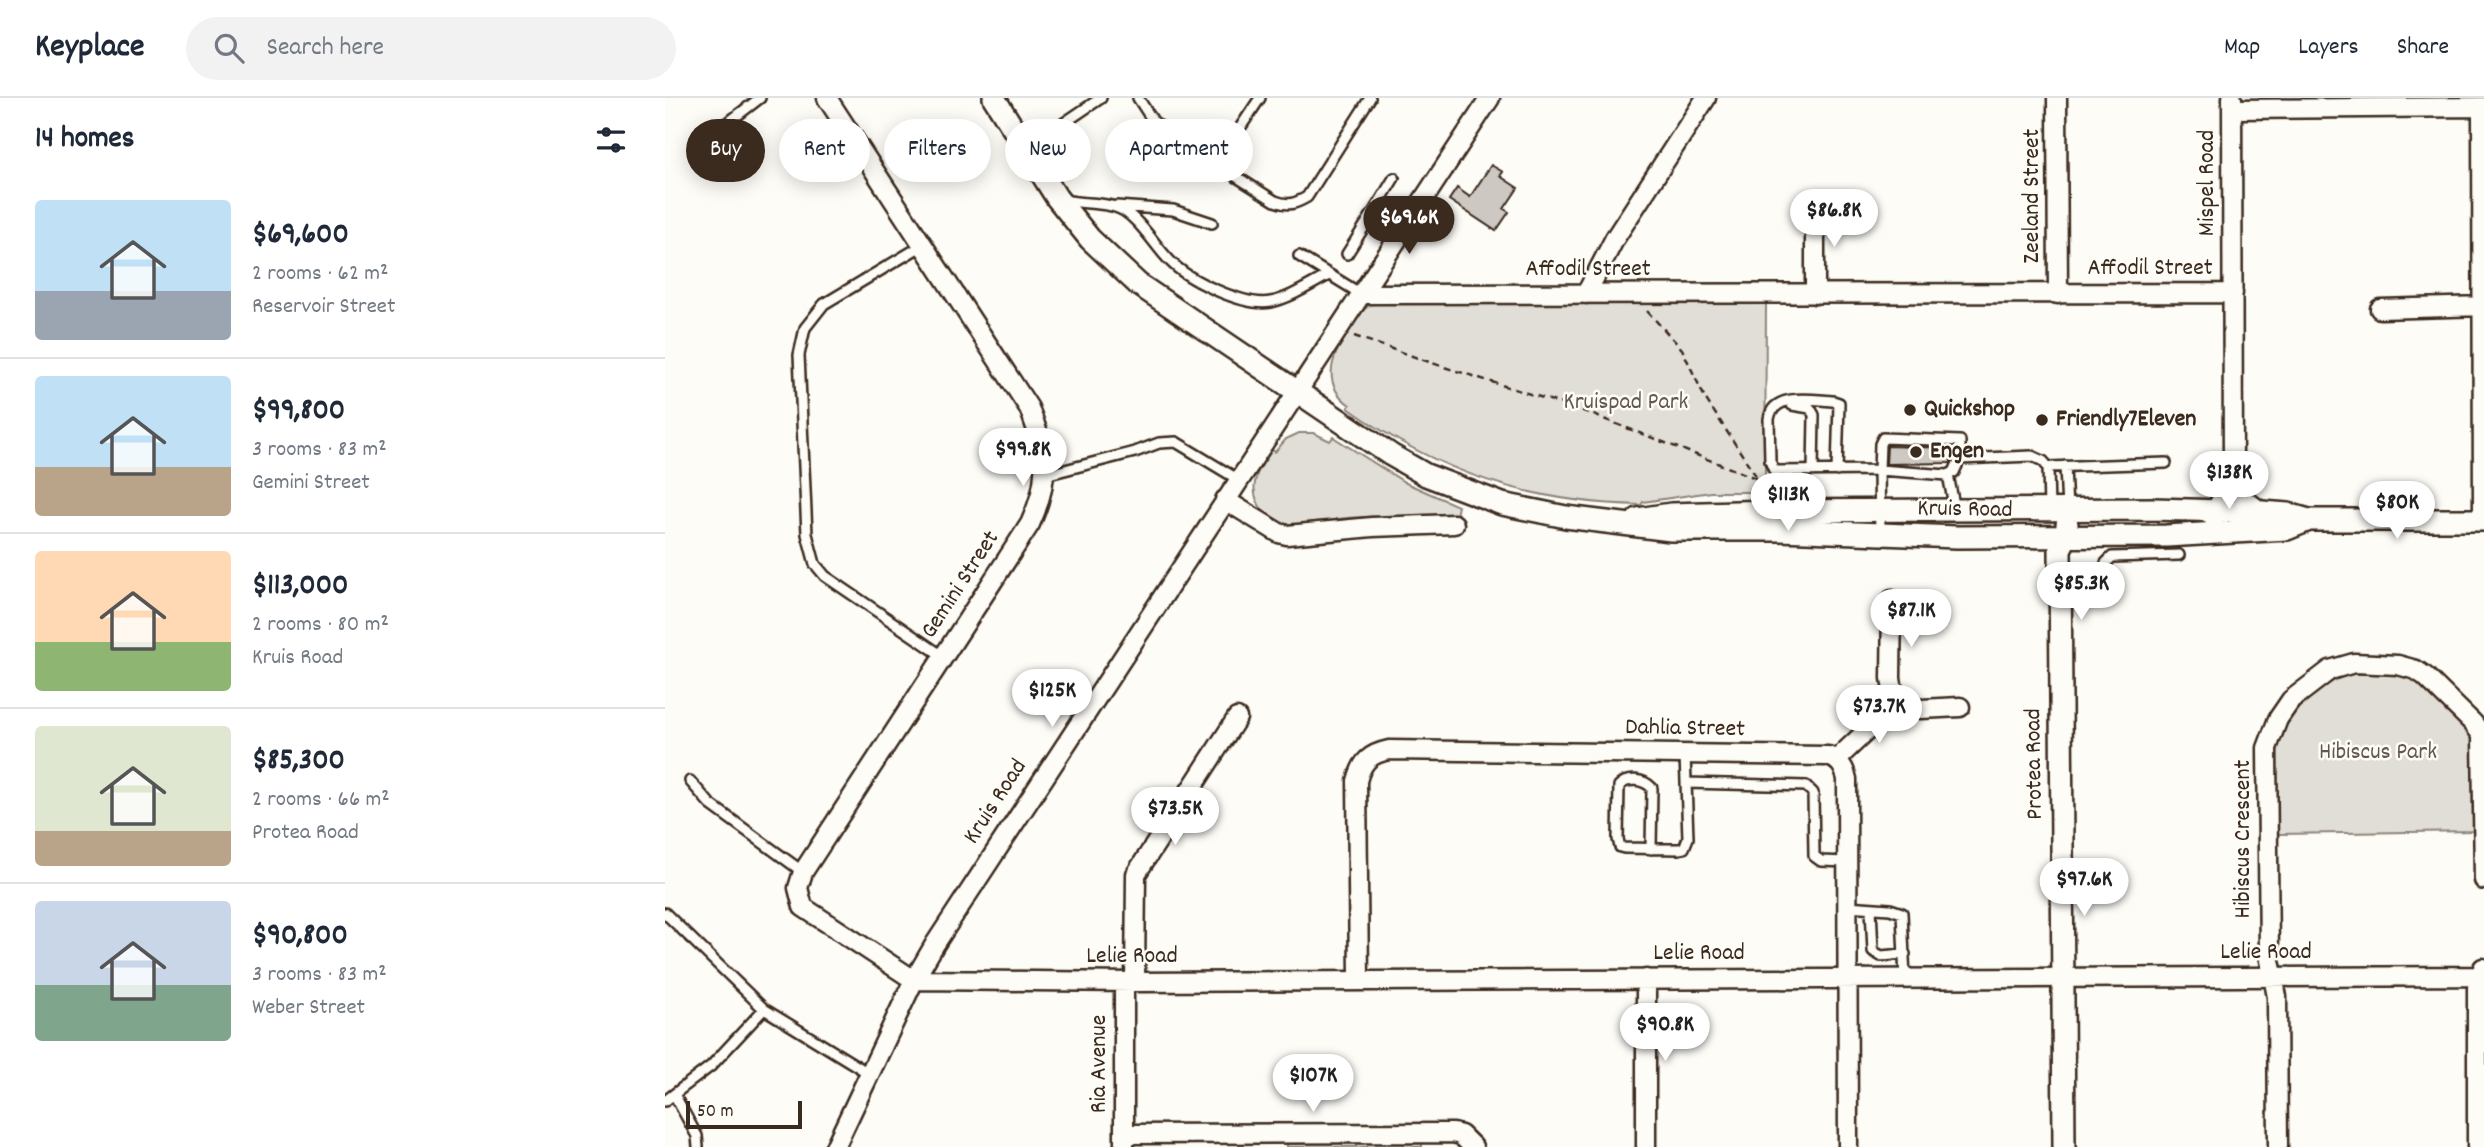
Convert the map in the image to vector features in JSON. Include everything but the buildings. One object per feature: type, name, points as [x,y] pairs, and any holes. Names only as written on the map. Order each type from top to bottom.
[{"type":"street","name":"Gemini Street","points":[[803,872],[1030,524],[1040,501],[1045,475],[1042,442],[1029,408],[827,98]]},
{"type":"street","name":"Kruis Road","points":[[994,98],[1007,119]]},
{"type":"street","points":[[1296,393],[1490,98]]},
{"type":"street","points":[[1585,294],[1615,238],[1706,98]]},
{"type":"street","name":"Zeeland Street","points":[[2057,98],[2058,293]]},
{"type":"street","points":[[2232,103],[2483,107],[2484,520]]},
{"type":"street","name":"Mispel Road","points":[[2213,534],[2215,511],[2233,478],[2232,103]]},
{"type":"street","name":"Kruis Road","points":[[1047,182],[1090,239],[1137,284],[1391,455],[1426,475],[1502,504],[1566,517],[1671,530],[1780,530],[2058,540],[2287,529],[2309,520]]},
{"type":"street","points":[[1815,205],[1815,294]]},
{"type":"street","name":"Affodil Street","points":[[1361,294],[2232,293]]},
{"type":"street","points":[[2380,309],[2483,306]]},
{"type":"street","name":"Kruis Road","points":[[835,1147],[914,980],[990,859],[1296,393]]},
{"type":"street","points":[[2233,478],[2244,499],[2262,512]]},
{"type":"street","points":[[1225,500],[1270,528],[1287,535],[1372,527],[1454,524]]},
{"type":"street","name":"Kruis Road","points":[[1618,522],[1671,514],[1880,510],[2215,511],[2288,514],[2309,520],[2484,520]]},
{"type":"street","name":"Protea Road","points":[[2058,510],[2064,1147]]},
{"type":"street","points":[[1892,600],[1891,678],[1895,704]]},
{"type":"street","name":"Hibiscus Crescent","points":[[2278,1147],[2277,997],[2269,955],[2267,748],[2278,719],[2291,700],[2330,670],[2354,663],[2409,667],[2425,676],[2479,729],[2483,745],[2484,880]]},
{"type":"street","points":[[1895,704],[1921,709],[1960,708]]},
{"type":"street","points":[[1848,1147],[1847,779],[1844,768],[1837,759],[1895,704]]},
{"type":"street","name":"Ria Avenue","points":[[1124,1141],[1129,982],[1136,874],[1237,718]]},
{"type":"street","name":"Dahlia Street","points":[[1359,980],[1357,781],[1360,769],[1367,759],[1376,753],[1389,750],[1817,754],[1837,759]]},
{"type":"street","points":[[803,872],[798,888],[803,907],[914,980]]},
{"type":"street","points":[[2477,1147],[2477,988],[2483,972]]},
{"type":"street","name":"Lelie Road","points":[[914,980],[1129,982],[1905,979],[2273,977],[2483,972]]},
{"type":"street","points":[[1646,979],[1646,1147]]},
{"type":"street","points":[[1124,1141],[1453,1133],[1461,1135],[1473,1147]]},
{"type":"lane","points":[[733,119],[760,98]]},
{"type":"lane","points":[[1070,119],[1101,98]]},
{"type":"lane","points":[[1138,98],[1152,119]]},
{"type":"lane","points":[[1246,119],[1260,98]]},
{"type":"lane","points":[[1245,182],[1286,205],[1307,197],[1370,98]]},
{"type":"lane","points":[[1347,254],[1394,177]]},
{"type":"lane","points":[[1057,198],[1083,205],[1173,210],[1212,223]]},
{"type":"lane","points":[[1114,206],[1128,213],[1181,271],[1197,281],[1247,301],[1270,302],[1329,275]]},
{"type":"lane","points":[[1371,216],[1401,234]]},
{"type":"lane","points":[[923,245],[824,304],[805,328],[799,355],[807,534],[815,564],[825,576],[944,657]]},
{"type":"lane","points":[[1299,256],[1361,294]]},
{"type":"lane","points":[[1769,511],[1777,485],[1776,471],[1770,457],[1769,419],[1777,404],[1791,400],[1833,401],[1840,404],[1837,471]]},
{"type":"lane","points":[[1777,404],[1806,407],[1813,411],[1813,471]]},
{"type":"lane","points":[[1776,471],[1879,470],[1948,475],[1954,472],[1960,459],[1961,446],[1957,439],[1886,437],[1879,444],[1879,470],[1880,535]]},
{"type":"lane","points":[[1045,475],[1135,452],[1159,443],[1176,442],[1239,480]]},
{"type":"lane","points":[[1960,459],[2032,456],[2043,461],[2048,467],[2058,510]]},
{"type":"lane","points":[[2048,467],[2166,463]]},
{"type":"lane","points":[[2058,510],[2065,466]]},
{"type":"lane","points":[[1790,471],[1785,486],[1791,512]]},
{"type":"lane","points":[[1948,475],[1955,510]]},
{"type":"lane","points":[[2060,594],[2102,591],[2106,564],[2112,556],[2179,555]]},
{"type":"lane","points":[[1651,849],[1652,788],[1646,782],[1624,781],[1618,791],[1618,844],[1624,848],[1651,849],[1679,849],[1687,844],[1685,754]]},
{"type":"lane","points":[[690,781],[710,804],[803,872]]},
{"type":"lane","points":[[1686,783],[1806,786],[1813,793],[1814,856],[1821,862],[1847,862]]},
{"type":"lane","points":[[1847,906],[1898,910],[1902,913],[1905,979]]},
{"type":"lane","points":[[1871,908],[1873,951],[1881,956],[1905,954]]},
{"type":"lane","points":[[665,914],[764,1009],[870,1074]]},
{"type":"lane","points":[[665,1101],[711,1066],[764,1009]]},
{"type":"lane","points":[[675,1096],[697,1136],[698,1147]]},
{"type":"path","points":[[1631,294],[1682,349],[1705,398],[1758,479]]},
{"type":"path","points":[[1337,331],[1578,409],[1777,485]]},
{"type":"green space","name":"Kruispad Park","points":[[1766,302],[1765,492],[1711,492],[1643,502],[1641,505],[1600,503],[1524,491],[1451,467],[1382,431],[1348,408],[1350,405],[1334,387],[1332,377],[1332,367],[1339,347],[1364,310],[1374,303]]},
{"type":"green space","points":[[1299,433],[1314,433],[1330,441],[1333,437],[1406,483],[1458,506],[1456,516],[1361,517],[1300,526],[1284,525],[1276,521],[1263,511],[1258,503],[1255,495],[1257,474],[1272,450],[1275,452],[1286,439]]},
{"type":"green space","name":"Hibiscus Park","points":[[2352,674],[2401,674],[2417,680],[2468,729],[2473,742],[2474,831],[2277,834],[2277,752],[2286,726],[2314,693],[2339,678]]},
{"type":"green space","points":[[1422,1140],[1422,1147],[1287,1147],[1287,1141]]},
{"type":"place","name":"Quickshop","points":[[1910,410]]},
{"type":"place","name":"Friendly7Eleven","points":[[2042,420]]},
{"type":"place","name":"Engen","points":[[1916,452]]}]
